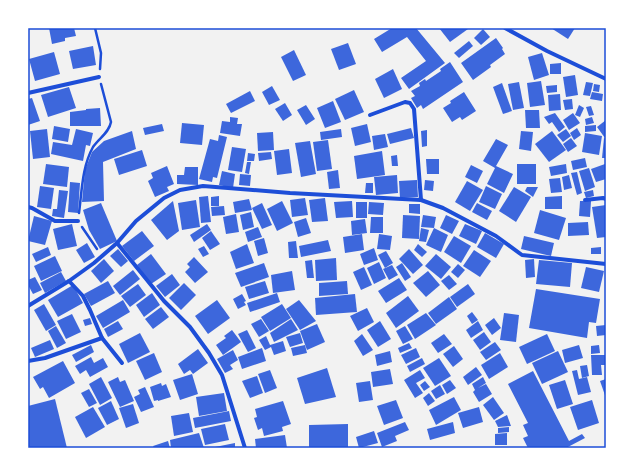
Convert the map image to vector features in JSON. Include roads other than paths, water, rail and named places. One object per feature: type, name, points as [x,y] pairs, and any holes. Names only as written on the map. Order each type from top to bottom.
[{"type":"street","points":[[505,28],[547,51],[606,79]]},
{"type":"street","points":[[28,93],[99,77]]},
{"type":"street","points":[[370,115],[405,102],[410,103],[414,109],[421,200]]},
{"type":"street","points":[[28,306],[69,280],[102,256],[116,244],[136,221],[164,198],[180,190],[203,186],[290,193],[421,200],[443,208],[496,236],[522,255],[606,264]]},
{"type":"street","points":[[585,200],[606,199]]},
{"type":"street","points":[[28,207],[55,221],[78,221]]},
{"type":"street","points":[[116,244],[164,301],[190,327],[209,353],[222,374],[244,448]]},
{"type":"street","points":[[69,280],[83,296],[102,338],[122,363]]},
{"type":"street","points":[[28,361],[45,358],[102,338]]}]
